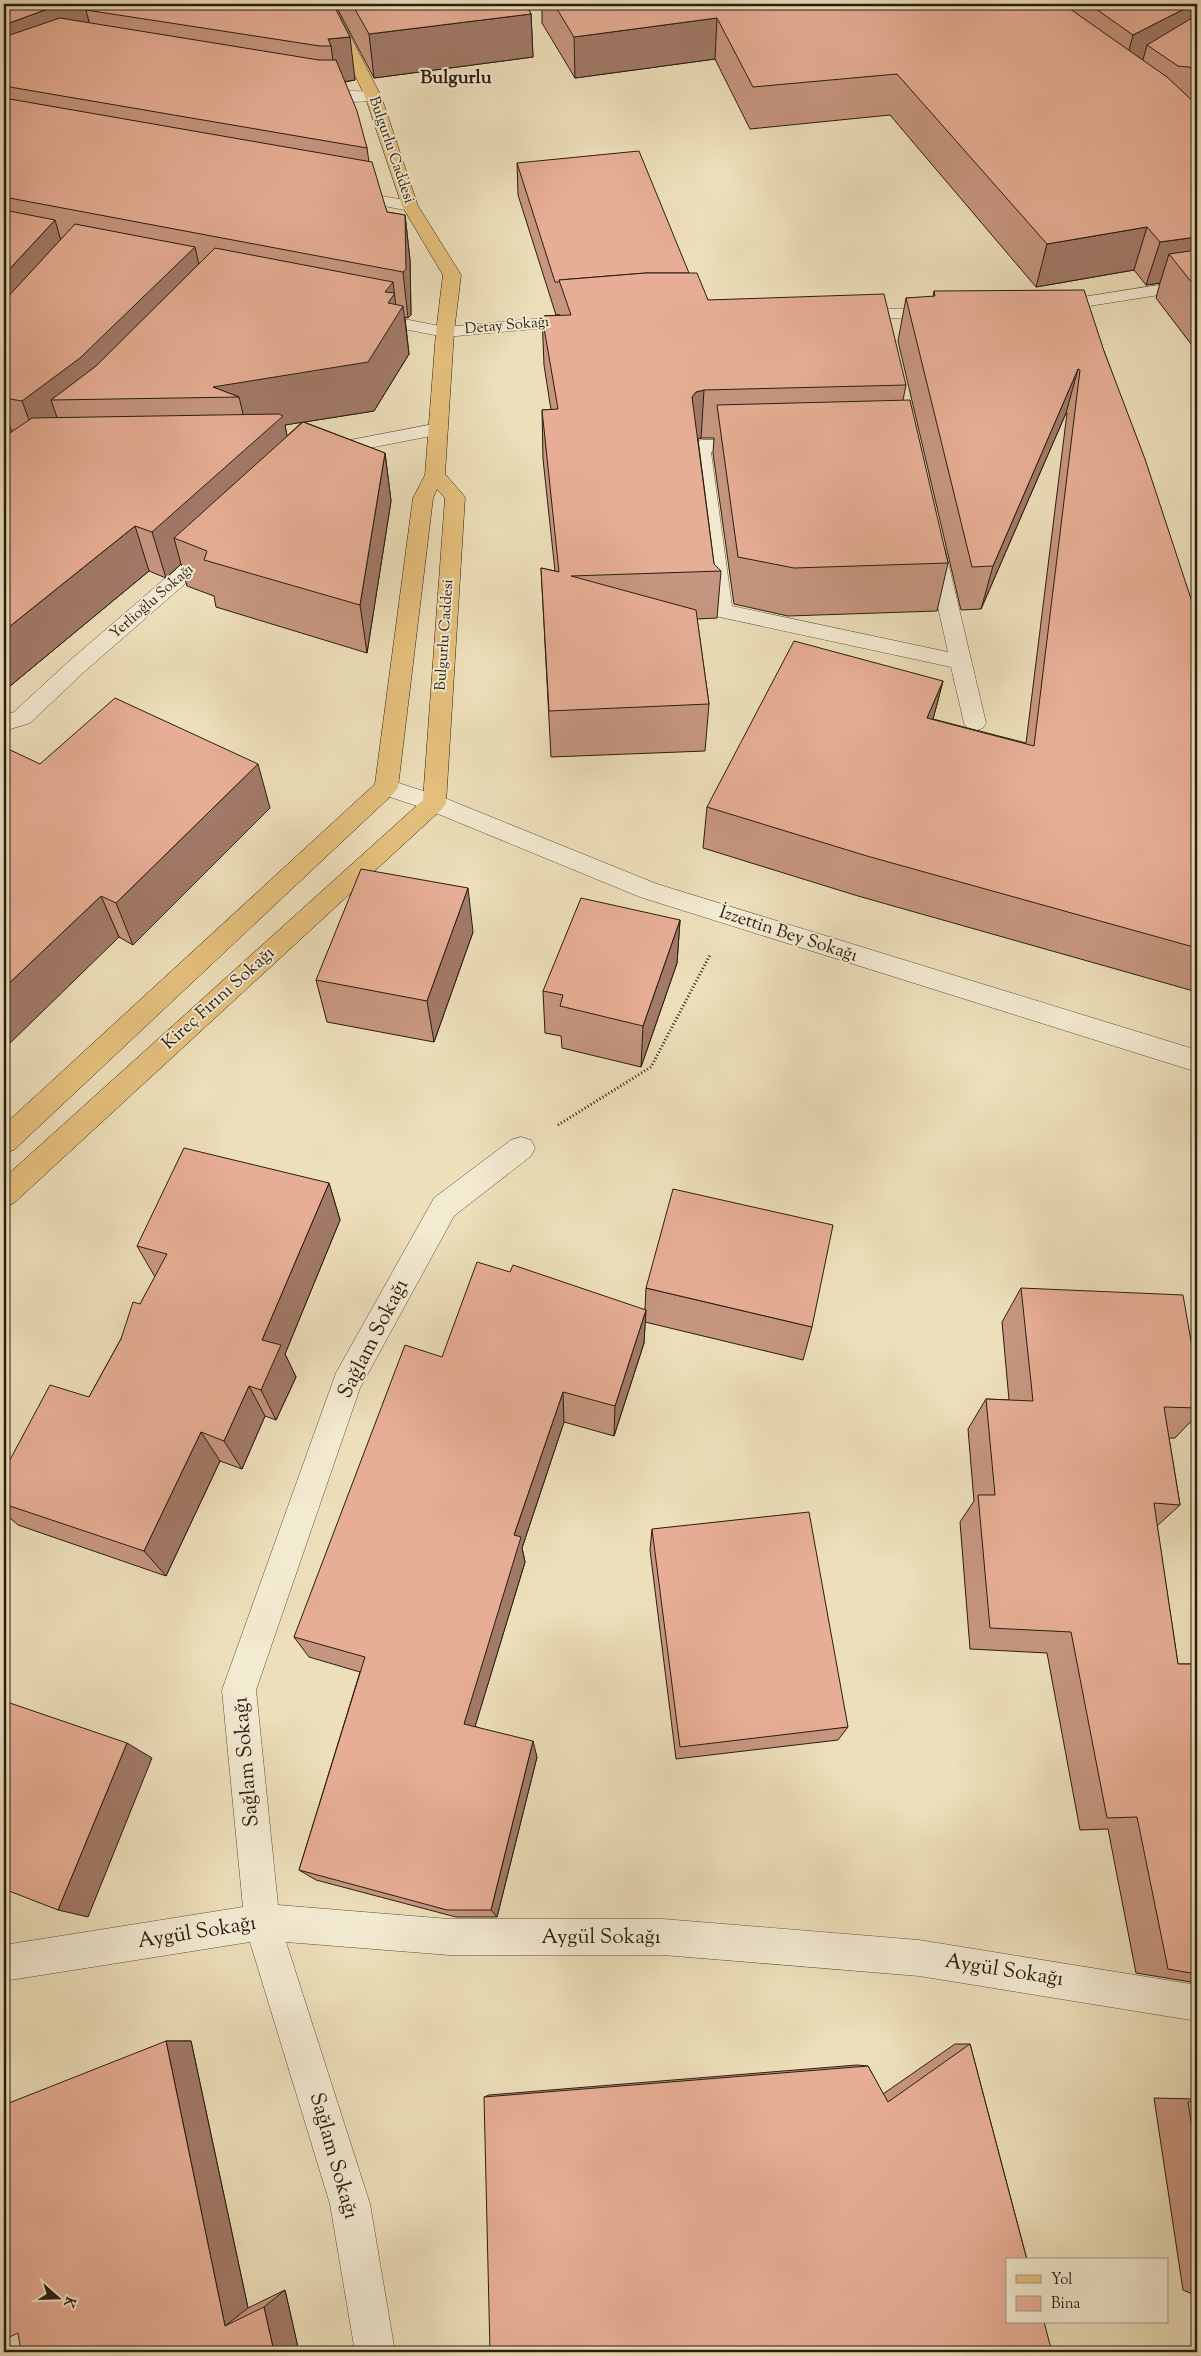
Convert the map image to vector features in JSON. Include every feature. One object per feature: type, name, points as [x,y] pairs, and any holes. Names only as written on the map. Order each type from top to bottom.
[{"type":"main road","name":"Bulgurlu Caddesi","points":[[327,4],[373,96],[410,206],[452,275],[445,332],[435,475],[424,498],[386,787]]},
{"type":"main road","name":"Bulgurlu Caddesi","points":[[434,802],[455,497],[435,475]]},
{"type":"main road","points":[[4,1142],[386,787]]},
{"type":"main road","name":"Kireç Fırını Sokağı","points":[[4,1194],[434,802]]},
{"type":"street","points":[[297,92],[326,97],[373,96]]},
{"type":"street","points":[[332,192],[410,206]]},
{"type":"street","points":[[1037,310],[1197,284]]},
{"type":"street","name":"Detay Sokağı","points":[[348,313],[445,332],[598,318]]},
{"type":"street","points":[[832,314],[959,314]]},
{"type":"street","points":[[881,314],[885,333]]},
{"type":"street","points":[[311,455],[439,428]]},
{"type":"street","points":[[770,444],[701,446],[722,611],[960,662]]},
{"type":"street","points":[[929,526],[975,723]]},
{"type":"street","name":"Yerlioğlu Sokağı","points":[[4,723],[22,718],[76,667],[180,579],[223,539]]},
{"type":"street","name":"İzzettin Bey Sokağı","points":[[386,787],[434,802],[650,891],[1197,1061]]},
{"type":"street","name":"Sağlam Sokağı","points":[[375,2352],[350,2204],[262,1922],[239,1690],[347,1383],[444,1207],[521,1148]]},
{"type":"street","name":"Aygül Sokağı","points":[[4,1963],[262,1922],[449,1937],[664,1938],[919,1958],[1197,2003]]},
{"type":"path","points":[[521,1148],[651,1067],[730,917]]},
{"type":"building","points":[[4,4],[64,4],[4,25]]},
{"type":"building","points":[[108,4],[333,4],[350,37],[328,39],[331,46],[320,46],[86,10]]},
{"type":"building","points":[[352,4],[526,4],[531,14],[369,34]]},
{"type":"building","points":[[554,4],[1063,4],[1167,77],[1197,105],[1197,237],[1160,242],[1147,227],[1047,244],[897,74],[753,87],[717,18],[574,37]]},
{"type":"building","points":[[1089,4],[1194,4],[1133,35]]},
{"type":"building","points":[[1197,15],[1197,68],[1178,66],[1147,45]]},
{"type":"building","points":[[60,18],[319,60],[336,60],[357,111],[367,148],[4,86],[4,37]]},
{"type":"building","points":[[4,98],[372,162],[387,212],[405,215],[406,269],[403,272],[4,197]]},
{"type":"building","points":[[639,151],[689,273],[646,273],[559,280],[560,282],[555,282],[517,163]]},
{"type":"building","points":[[4,210],[55,220],[4,275]]},
{"type":"building","points":[[75,224],[195,247],[80,358],[22,401],[4,398],[4,301]]},
{"type":"building","points":[[215,248],[393,282],[385,292],[395,293],[388,303],[403,306],[368,362],[213,387],[239,397],[51,400],[96,366]]},
{"type":"building","points":[[1197,250],[1197,289],[1169,254]]},
{"type":"building","points":[[646,273],[697,273],[708,300],[884,294],[906,385],[704,390],[696,392],[692,397],[714,564],[721,571],[571,576],[696,610],[709,704],[549,711],[541,568],[559,572],[542,410],[558,409],[542,316],[571,315],[559,280]]},
{"type":"building","points":[[1084,290],[1104,351],[1145,459],[1197,617],[1197,948],[867,856],[707,807],[794,641],[943,681],[927,718],[1034,746],[1080,370],[1078,369],[993,566],[972,567],[906,298],[935,296],[934,291]]},
{"type":"building","points":[[910,400],[948,563],[794,568],[738,557],[717,405]]},
{"type":"building","points":[[279,414],[283,416],[152,532],[135,526],[4,631],[4,437],[32,418]]},
{"type":"building","points":[[303,422],[385,453],[360,605],[204,560],[207,551],[174,538]]},
{"type":"building","points":[[115,698],[258,764],[116,903],[101,896],[4,988],[4,747],[40,764]]},
{"type":"building","points":[[361,869],[468,888],[427,1001],[316,980]]},
{"type":"building","points":[[581,898],[680,920],[643,1026],[560,1006],[563,995],[543,991]]},
{"type":"building","points":[[184,1148],[329,1183],[262,1340],[281,1345],[261,1390],[249,1386],[224,1441],[201,1432],[144,1551],[4,1504],[4,1471],[50,1385],[89,1397],[121,1339],[133,1302],[140,1304],[167,1254],[137,1246]]},
{"type":"building","points":[[673,1189],[833,1225],[812,1327],[646,1288]]},
{"type":"building","points":[[477,1262],[510,1272],[513,1265],[646,1310],[615,1406],[563,1392],[514,1535],[521,1537],[464,1724],[533,1741],[491,1910],[447,1910],[299,1870],[365,1657],[294,1637],[405,1345],[442,1357]]},
{"type":"building","points":[[1021,1288],[1183,1295],[1197,1375],[1197,1408],[1164,1407],[1180,1505],[1154,1503],[1178,1664],[1197,1664],[1197,1974],[1168,1969],[1137,1817],[1107,1818],[1071,1632],[990,1628],[978,1495],[995,1495],[986,1399],[1033,1401]]},
{"type":"building","points":[[809,1512],[848,1727],[680,1747],[652,1529]]},
{"type":"building","points":[[4,1701],[127,1743],[58,1910],[4,1889]]},
{"type":"building","points":[[166,2041],[225,2326],[264,2307],[274,2352],[21,2352],[18,2333],[5,2339],[4,2328],[4,2105]]},
{"type":"building","points":[[970,2044],[1026,2258],[1006,2258],[1006,2324],[1045,2324],[1052,2352],[490,2352],[484,2097],[868,2066],[888,2102]]},
{"type":"building","points":[[1188,2102],[1197,2102],[1197,2159]]},
{"type":"district","name":"Bulgurlu","points":[[456,78]]}]
